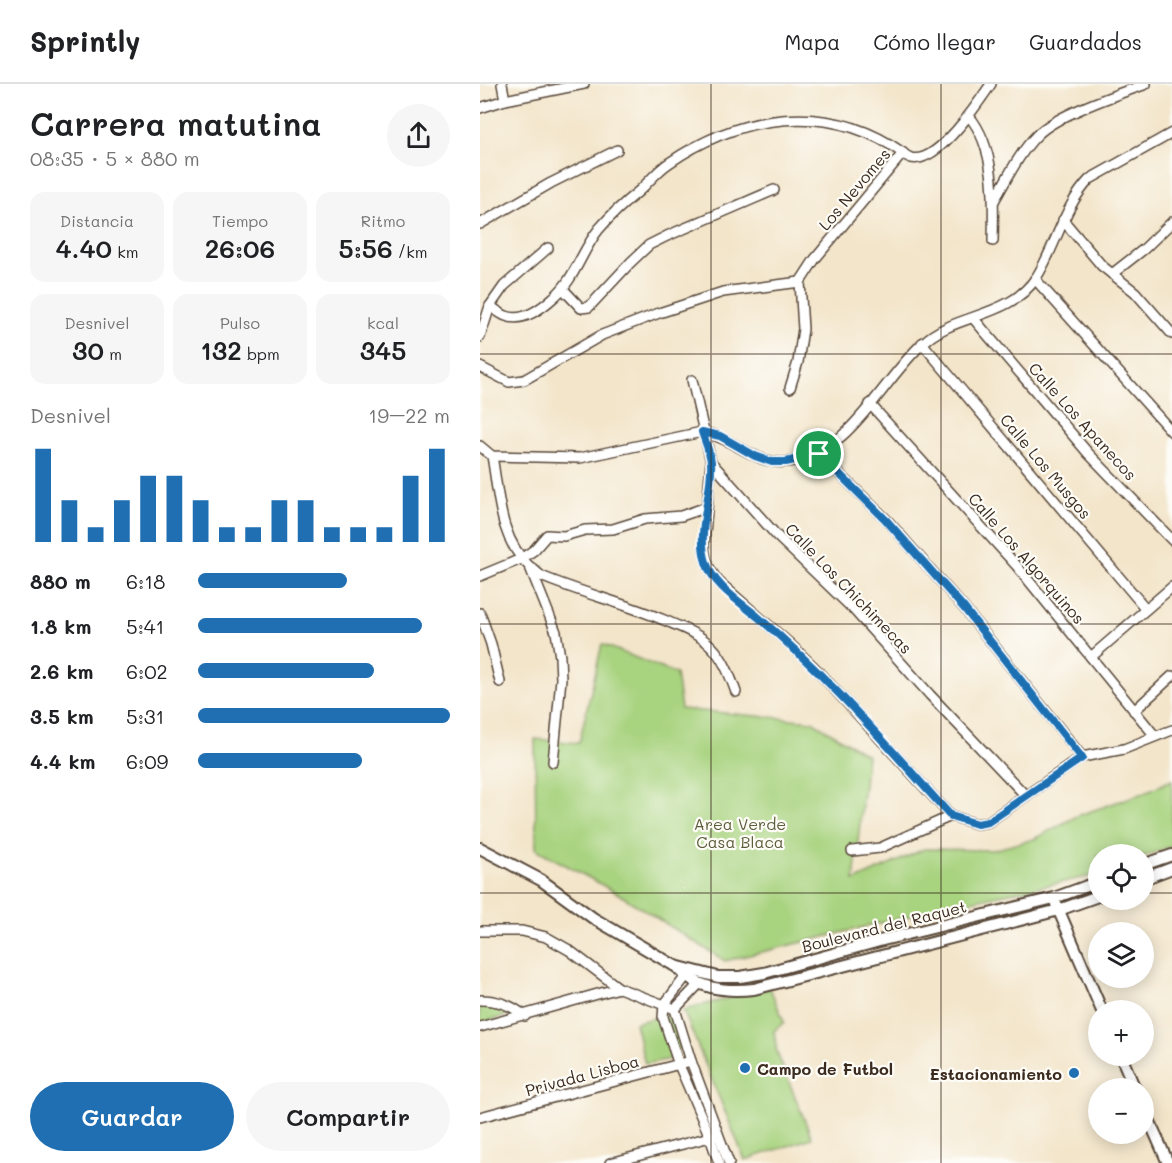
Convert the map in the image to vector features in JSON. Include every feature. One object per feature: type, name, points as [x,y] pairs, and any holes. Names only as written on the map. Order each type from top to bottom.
[{"type":"street","points":[[502,84],[505,100]]},
{"type":"street","points":[[480,108],[505,100],[584,84]]},
{"type":"street","name":"Los Nevomes","points":[[800,282],[822,251],[903,153],[912,158],[926,155],[939,146],[969,116],[991,84]]},
{"type":"street","points":[[994,201],[1028,144],[1038,133],[1066,116],[1146,84]]},
{"type":"street","points":[[969,116],[983,137],[994,201],[993,241]]},
{"type":"street","points":[[490,306],[506,316],[523,317],[543,306],[563,289],[586,247],[620,206],[666,164],[725,132],[751,124],[772,121],[827,121],[871,133],[903,153]]},
{"type":"street","points":[[480,446],[492,456],[579,458],[702,432],[720,436],[755,456],[772,462],[786,462],[819,454],[848,428],[922,343],[936,332],[956,323],[974,319],[1008,303],[1035,279],[1063,220],[1090,179],[1172,133]]},
{"type":"street","points":[[480,224],[551,183],[617,150]]},
{"type":"street","points":[[563,289],[580,308],[589,307],[649,245],[774,190]]},
{"type":"street","points":[[1063,220],[1093,256],[1143,300],[1172,334]]},
{"type":"street","points":[[1112,273],[1144,249],[1171,224]]},
{"type":"street","points":[[480,337],[490,306],[504,285],[548,248]]},
{"type":"street","points":[[1035,279],[1172,432]]},
{"type":"street","points":[[480,367],[509,382],[524,380],[602,335],[669,309],[723,292],[800,282],[803,329],[798,362],[790,388]]},
{"type":"street","name":"Calle Los Apanecos","points":[[974,319],[1088,453],[1172,540]]},
{"type":"street","name":"Calle Los Musgos","points":[[922,343],[1146,609]]},
{"type":"street","name":"Calle Los Chichimecas","points":[[692,380],[702,432],[711,462],[777,536],[854,610],[930,695],[1026,796]]},
{"type":"street","name":"Calle Los Algorquinos","points":[[870,404],[1016,565],[1155,736]]},
{"type":"street","points":[[819,454],[886,520],[964,608],[1082,758]]},
{"type":"street","points":[[492,456],[504,526],[508,538],[521,559],[541,576],[650,614],[681,627],[703,640],[719,655],[736,692]]},
{"type":"street","points":[[711,462],[704,545],[705,559],[710,572],[815,668],[951,816],[977,824],[988,822],[1082,758],[1124,749],[1172,730]]},
{"type":"street","points":[[480,576],[521,559],[534,550],[547,535],[564,536],[585,530],[613,529],[645,519],[681,516],[706,507]]},
{"type":"street","points":[[530,567],[556,632],[560,657],[561,679],[553,762]]},
{"type":"street","points":[[1091,657],[1172,587]]},
{"type":"street","points":[[480,613],[491,644],[500,682]]},
{"type":"street","points":[[1134,711],[1172,676]]},
{"type":"street","points":[[852,851],[880,848],[951,816]]},
{"type":"street","name":"Boulevard del Raquet","points":[[480,849],[541,880],[593,918],[688,973],[699,984],[725,990],[764,987],[1059,910],[1088,900]]},
{"type":"street","points":[[1154,861],[1172,855]]},
{"type":"street","points":[[1154,875],[1172,868]]},
{"type":"street","name":"Boulevard del Raquet","points":[[688,973],[718,977],[740,977],[764,973],[883,940],[1054,898],[1088,886]]},
{"type":"street","points":[[1054,898],[1097,1000]]},
{"type":"street","points":[[480,931],[522,931],[546,937],[569,951],[618,988],[675,1009]]},
{"type":"street","points":[[883,940],[888,954]]},
{"type":"street","points":[[688,973],[664,1005],[663,1017],[679,1065],[729,1163]]},
{"type":"street","points":[[740,977],[741,990]]},
{"type":"street","points":[[675,1009],[699,984]]},
{"type":"street","points":[[480,1028],[618,988]]},
{"type":"street","points":[[480,1000],[498,1001],[525,1016]]},
{"type":"street","points":[[675,1009],[715,1136],[719,1163]]},
{"type":"street","name":"Privada Lisboa","points":[[480,1117],[691,1062]]},
{"type":"street","points":[[1154,1131],[1168,1163]]},
{"type":"street","points":[[610,1163],[715,1136]]},
{"type":"green space","name":"Area Verde Casa Blaca","points":[[602,644],[676,674],[681,709],[812,721],[867,755],[854,881],[924,849],[993,850],[1034,839],[1077,816],[1143,793],[1172,780],[1172,846],[1154,853],[1154,844],[1088,844],[1087,877],[971,901],[725,961],[617,893],[536,849],[535,739],[579,743]]},
{"type":"green space","name":"Campo de Futbol","points":[[770,988],[784,1022],[774,1031],[777,1053],[812,1138],[745,1160],[683,1010]]},
{"type":"green space","points":[[480,1003],[493,1003],[506,1016],[480,1023]]},
{"type":"green space","points":[[670,1013],[683,1048],[676,1049],[664,1016]]},
{"type":"green space","points":[[658,1017],[671,1059],[645,1064],[635,1023]]},
{"type":"place","name":"Campo de Futbol","points":[[745,1068]]},
{"type":"place","name":"Estacionamiento","points":[[1074,1073]]},
{"type":"route","points":[[702,432],[720,436],[763,460],[772,462],[786,462],[819,454],[886,520],[964,608],[1082,758],[988,822],[977,824],[951,816],[815,668],[740,602],[710,572],[705,559],[704,545],[711,462],[702,432]]}]
